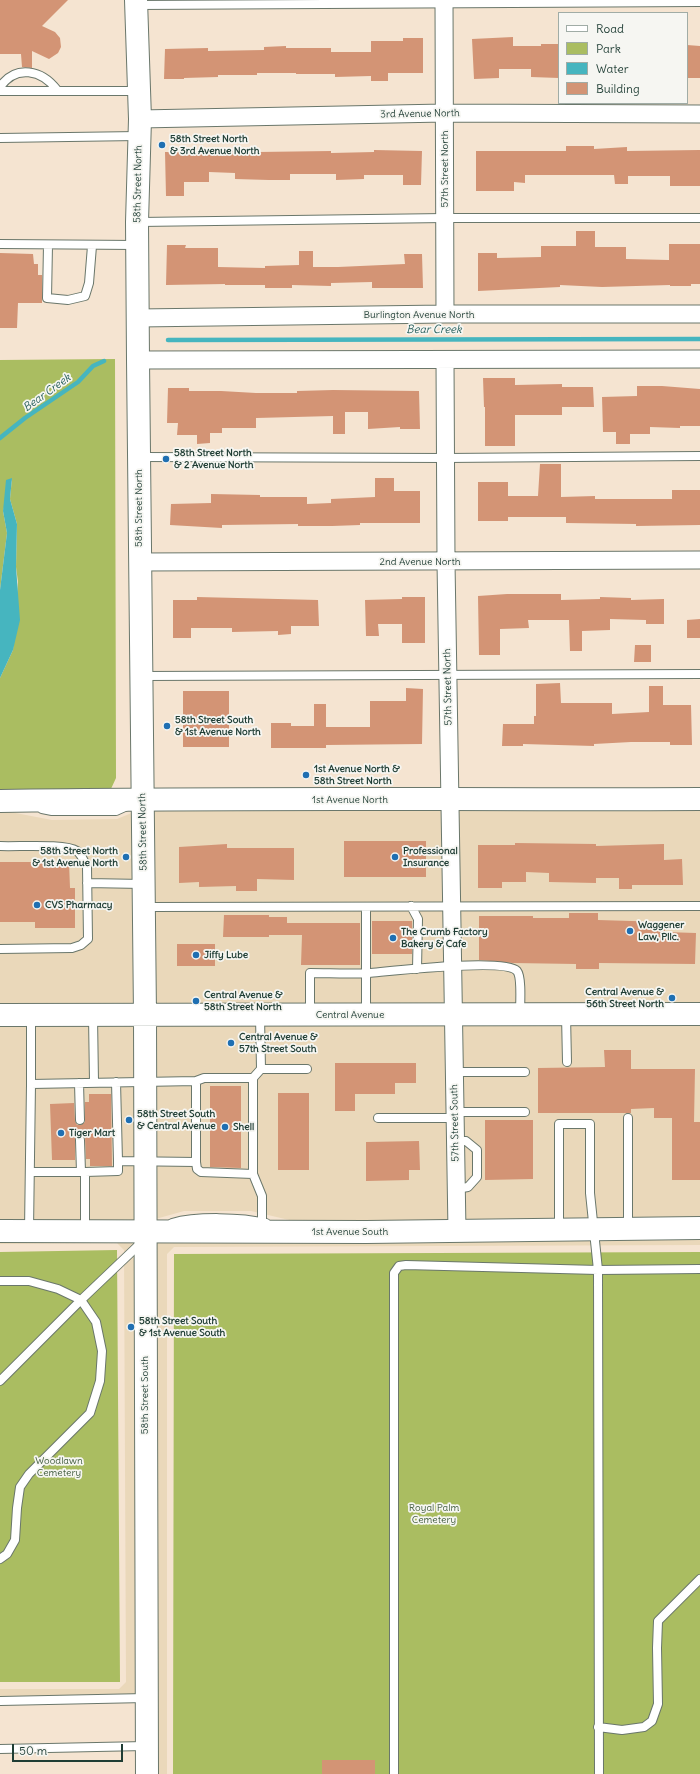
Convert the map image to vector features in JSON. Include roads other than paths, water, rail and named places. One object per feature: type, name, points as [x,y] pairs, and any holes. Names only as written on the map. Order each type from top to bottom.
[{"type":"main road","name":"58th Street North","points":[[136,3],[139,91],[139,562],[145,1015]]},
{"type":"main road","name":"1st Avenue North","points":[[0,801],[142,799],[700,799]]},
{"type":"main road","name":"Central Avenue","points":[[0,1016],[700,1014]]},
{"type":"main road","name":"58th Street South","points":[[145,1015],[147,1774]]},
{"type":"main road","name":"1st Avenue South","points":[[0,1231],[85,1231],[145,1235],[700,1228]]},
{"type":"street","name":"57th Street North","points":[[444,2],[445,314]]},
{"type":"street","name":"3rd Avenue North","points":[[139,128],[444,113],[700,114]]},
{"type":"street","name":"Burlington Avenue North","points":[[138,318],[445,314],[700,314]]},
{"type":"street","points":[[138,360],[700,359]]},
{"type":"street","name":"57th Street North","points":[[445,360],[446,562],[453,1014]]},
{"type":"street","name":"2nd Avenue North","points":[[139,562],[700,560]]},
{"type":"street","name":"57th Street South","points":[[453,1014],[457,1231]]},
{"type":"lane","points":[[136,3],[700,2]]},
{"type":"lane","points":[[0,87],[5,80],[12,75],[24,72],[45,77],[57,90]]},
{"type":"lane","points":[[0,91],[139,91]]},
{"type":"lane","points":[[0,138],[91,137],[139,128]]},
{"type":"lane","points":[[138,222],[445,218],[700,218]]},
{"type":"lane","points":[[0,244],[92,246],[138,245]]},
{"type":"lane","points":[[48,245],[47,298],[68,300],[85,296],[88,288],[92,246]]},
{"type":"lane","points":[[139,457],[446,458],[700,456]]},
{"type":"lane","points":[[141,676],[700,674]]},
{"type":"lane","points":[[0,846],[58,847],[69,848],[78,852],[87,867],[88,939],[81,945],[72,948],[0,949]]},
{"type":"lane","points":[[87,883],[143,884]]},
{"type":"lane","points":[[411,906],[418,919],[417,969]]},
{"type":"lane","points":[[144,907],[700,906]]},
{"type":"lane","points":[[366,907],[366,1014]]},
{"type":"lane","points":[[310,1015],[310,973],[367,973],[452,966],[502,966],[513,968],[519,976],[520,1014]]},
{"type":"lane","points":[[566,1014],[567,1062]]},
{"type":"lane","points":[[29,1231],[31,1015]]},
{"type":"lane","points":[[93,1015],[94,1082]]},
{"type":"lane","points":[[260,1015],[261,1069],[254,1078],[253,1174],[262,1196],[262,1222]]},
{"type":"lane","points":[[261,1069],[307,1069]]},
{"type":"lane","points":[[454,1072],[525,1072]]},
{"type":"lane","points":[[31,1084],[196,1081],[204,1078],[254,1078]]},
{"type":"lane","points":[[196,1081],[197,1169],[202,1172],[253,1174]]},
{"type":"lane","points":[[30,1172],[118,1171],[116,1082]]},
{"type":"lane","points":[[79,1083],[80,1120]]},
{"type":"lane","points":[[378,1118],[525,1112]]},
{"type":"lane","points":[[628,1118],[628,1229]]},
{"type":"lane","points":[[559,1230],[559,1124],[590,1124],[590,1193],[598,1270],[599,1774]]},
{"type":"lane","points":[[80,1140],[83,1172],[85,1231]]},
{"type":"lane","points":[[118,1161],[196,1162]]},
{"type":"lane","points":[[0,1381],[145,1235],[184,1220],[251,1219],[302,1232]]},
{"type":"lane","points":[[394,1774],[394,1273],[399,1266],[406,1265],[598,1270],[700,1269]]},
{"type":"lane","points":[[0,1281],[29,1281],[58,1288],[81,1300],[96,1322],[102,1351],[100,1381],[90,1413],[29,1474],[20,1487],[15,1540],[7,1554],[0,1559]]},
{"type":"lane","points":[[598,1727],[622,1730],[644,1727],[652,1721],[658,1704],[658,1621],[700,1579]]},
{"type":"lane","points":[[0,1701],[147,1698]]},
{"type":"lane","points":[[0,1749],[147,1746]]},
{"type":"water","points":[[12,478],[10,499],[17,524],[16,567],[20,620],[13,650],[0,678],[0,590],[7,533],[3,511],[6,480]]},
{"type":"waterway","name":"Bear Creek","points":[[168,340],[700,339]]},
{"type":"waterway","name":"Bear Creek","points":[[0,438],[25,418],[78,382],[93,366],[104,361]]},
{"type":"place","name":"58th Street North & 3rd Avenue North","points":[[162,145]]},
{"type":"place","name":"58th Street North & 2 Avenue North","points":[[166,459]]},
{"type":"place","name":"58th Street South & 1st Avenue North","points":[[167,726]]},
{"type":"place","name":"1st Avenue North & 58th Street North","points":[[306,775]]},
{"type":"place","name":"58th Street North & 1st Avenue North","points":[[126,857]]},
{"type":"place","name":"Professional Insurance","points":[[395,857]]},
{"type":"place","name":"CVS Pharmacy","points":[[37,905]]},
{"type":"place","name":"Waggener Law, Pllc.","points":[[630,931]]},
{"type":"place","name":"The Crumb Factory Bakery & Cafe","points":[[393,938]]},
{"type":"place","name":"Jiffy Lube","points":[[196,955]]},
{"type":"place","name":"Central Avenue & 56th Street North","points":[[672,998]]},
{"type":"place","name":"Central Avenue & 58th Street North","points":[[196,1001]]},
{"type":"place","name":"Central Avenue & 57th Street South","points":[[231,1043]]},
{"type":"place","name":"58th Street South & Central Avenue","points":[[129,1120]]},
{"type":"place","name":"Shell","points":[[225,1127]]},
{"type":"place","name":"Tiger Mart","points":[[61,1133]]},
{"type":"place","name":"58th Street South & 1st Avenue South","points":[[131,1327]]},
{"type":"park label","name":"Woodlawn Cemetery","points":[[59,1466]]},
{"type":"park label","name":"Royal Palm Cemetery","points":[[434,1514]]}]
